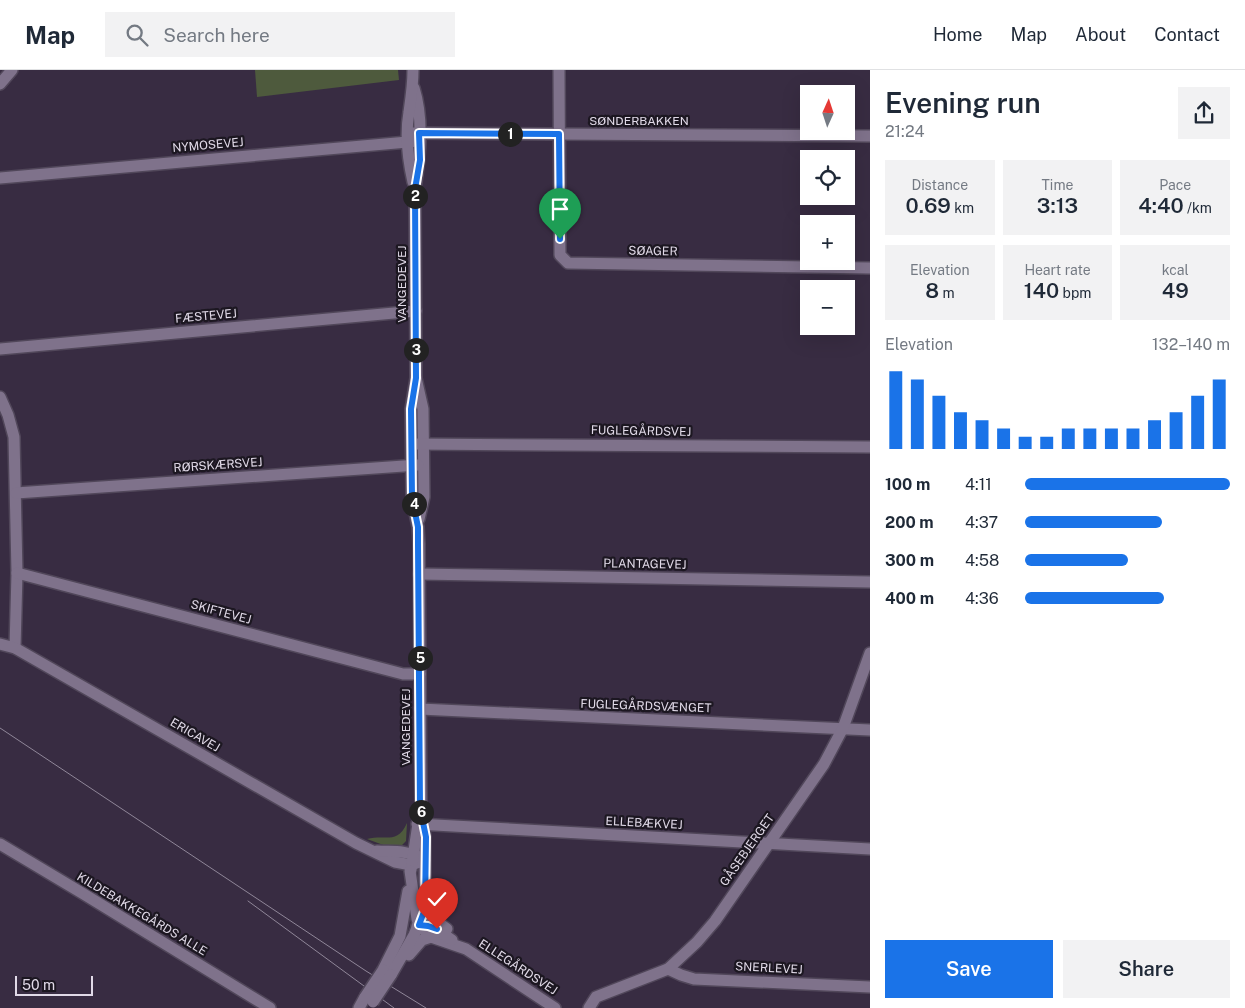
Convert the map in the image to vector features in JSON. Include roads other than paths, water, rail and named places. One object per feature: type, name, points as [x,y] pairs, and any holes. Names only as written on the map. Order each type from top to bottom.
[{"type":"street","points":[[0,84],[12,70]]},
{"type":"street","name":"VANGEDEVEJ","points":[[389,972],[406,908],[411,863],[420,824],[418,527],[412,498],[422,409],[416,378],[415,189],[408,161],[419,114],[413,70]]},
{"type":"street","name":"SØAGER","points":[[559,70],[560,255],[568,263],[870,268]]},
{"type":"street","name":"SØNDERBAKKEN","points":[[414,137],[559,134],[870,136]]},
{"type":"street","name":"NYMOSEVEJ","points":[[0,178],[414,137]]},
{"type":"street","name":"FÆSTEVEJ","points":[[0,349],[416,311]]},
{"type":"street","points":[[0,397],[8,415],[14,437],[17,573],[15,648]]},
{"type":"street","name":"FUGLEGÅRDSVEJ","points":[[417,444],[870,447]]},
{"type":"street","name":"RØRSKÆRSVEJ","points":[[16,493],[417,465]]},
{"type":"street","name":"SKIFTEVEJ","points":[[17,573],[403,674],[420,674]]},
{"type":"street","name":"PLANTAGEVEJ","points":[[419,574],[870,582]]},
{"type":"street","name":"ERICAVEJ","points":[[0,644],[15,648],[333,830],[375,852],[411,863],[425,860]]},
{"type":"street","name":"GÅSEBJERGET","points":[[589,1008],[596,997],[668,969],[697,942],[715,921],[824,764],[843,728],[870,653]]},
{"type":"street","name":"FUGLEGÅRDSVÆNGET","points":[[420,709],[870,730]]},
{"type":"street","name":"VANGEDEVEJ","points":[[364,1004],[389,972],[419,925],[425,909],[426,837],[420,824]]},
{"type":"street","name":"ELLEBÆKVEJ","points":[[420,824],[870,850]]},
{"type":"street","name":"KILDEBAKKEGÅRDS ALLE","points":[[0,844],[270,1008]]},
{"type":"street","points":[[389,972],[422,940],[431,937],[419,925],[416,914],[411,863]]},
{"type":"street","name":"ELLEGÅRDSVEJ","points":[[425,909],[466,950]]},
{"type":"street","points":[[400,936],[419,925],[428,926],[439,930],[466,950]]},
{"type":"street","name":"ELLEGÅRDSVEJ","points":[[431,937],[466,950],[555,1008]]},
{"type":"street","name":"SNERLEVEJ","points":[[668,969],[694,979],[870,987]]},
{"type":"tram line","points":[[0,728],[366,971],[426,1008]]},
{"type":"tram line","points":[[248,901],[394,1008]]}]
